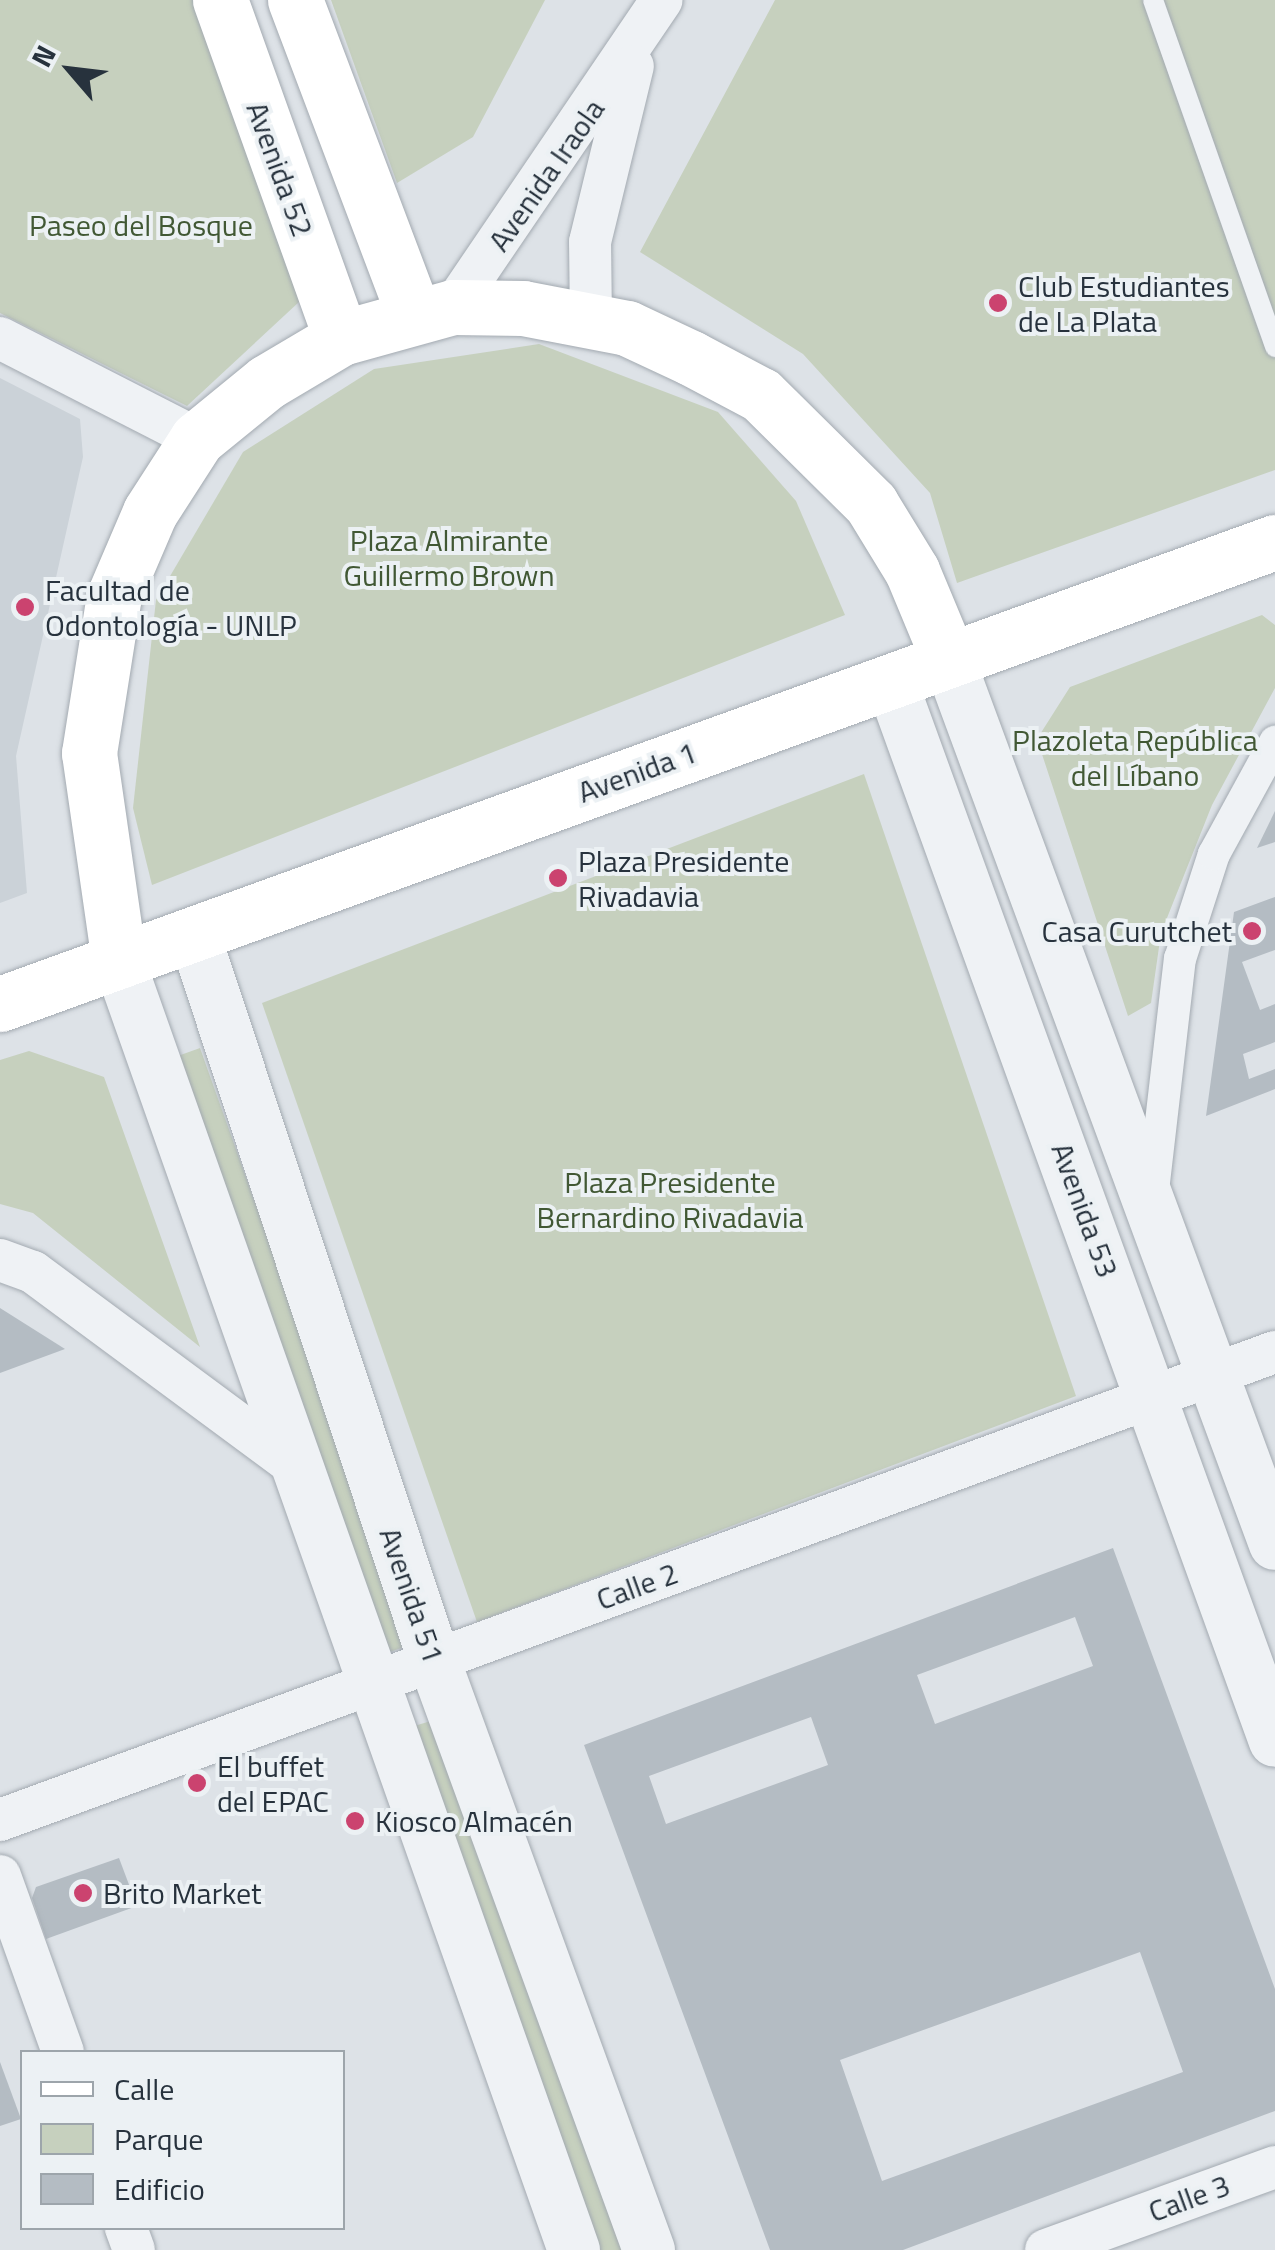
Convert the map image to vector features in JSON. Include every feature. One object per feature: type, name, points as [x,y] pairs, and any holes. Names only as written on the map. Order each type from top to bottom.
[{"type":"main road","name":"Avenida 52","points":[[220,0],[341,338]]},
{"type":"main road","points":[[295,0],[433,311]]},
{"type":"main road","points":[[119,962],[94,812],[92,699],[130,554],[197,440],[267,382],[341,338],[433,311],[523,308],[627,328],[761,396],[871,504],[912,571],[948,660]]},
{"type":"main road","name":"Avenida 1","points":[[0,1004],[1275,542]]},
{"type":"street","name":"Avenida Iraola","points":[[433,311],[639,42],[662,0]]},
{"type":"street","name":"Avenida Iraola","points":[[592,321],[590,242],[639,42]]},
{"type":"street","points":[[0,338],[197,440]]},
{"type":"street","points":[[948,660],[1152,1201],[1275,1544]]},
{"type":"street","name":"Avenida 53","points":[[891,680],[1154,1397],[1275,1740]]},
{"type":"street","points":[[1152,1201],[1180,959],[1214,854],[1275,742]]},
{"type":"street","name":"Avenida 51","points":[[194,934],[434,1660],[648,2250]]},
{"type":"street","points":[[119,962],[574,2250]]},
{"type":"street","points":[[0,1260],[32,1272],[298,1468]]},
{"type":"street","name":"Calle 2","points":[[0,1820],[1275,1352]]},
{"type":"street","points":[[0,1876],[63,2050]]},
{"type":"street","name":"Calle 3","points":[[1046,2250],[1275,2167]]},
{"type":"lane","points":[[1153,0],[1275,347]]},
{"type":"shaded area","name":"Facultad de Odontología - UNLP","points":[[0,378],[80,419],[83,457],[16,756],[27,893],[0,903]]},
{"type":"green space","name":"Paseo del Bosque","points":[[0,0],[206,0],[313,289],[187,406],[0,313]]},
{"type":"green space","points":[[331,0],[545,0],[473,137],[397,183]]},
{"type":"green space","name":"Club Estudiantes de La Plata","points":[[775,0],[1275,0],[1275,470],[957,583],[930,493],[803,354],[640,252]]},
{"type":"green space","name":"Plaza Almirante Guillermo Brown","points":[[539,344],[718,412],[796,501],[845,615],[152,885],[133,808],[156,600],[243,452],[374,369]]},
{"type":"green space","name":"Plazoleta República del Líbano","points":[[1262,615],[1275,625],[1275,688],[1212,805],[1161,933],[1151,1003],[1128,1016],[1037,739],[1070,687]]},
{"type":"green space","name":"Plaza Presidente Bernardino Rivadavia","points":[[864,774],[1076,1396],[477,1622],[262,1003]]},
{"type":"green space","points":[[200,1048],[412,1644],[390,1652],[175,1057]]},
{"type":"green space","points":[[29,1051],[104,1077],[200,1347],[33,1213],[0,1204],[0,1060]]},
{"type":"green space","points":[[434,1720],[625,2250],[599,2250],[411,1727]]},
{"type":"building","points":[[1275,811],[1275,842],[1257,848]]},
{"type":"building","points":[[1275,897],[1275,950],[1242,962],[1260,1010],[1275,1004],[1275,1042],[1243,1054],[1249,1079],[1275,1069],[1275,1089],[1206,1116],[1234,912]]},
{"type":"building","points":[[0,1308],[65,1349],[0,1373]]},
{"type":"building","points":[[1113,1548],[1275,1989],[1275,2111],[903,2250],[770,2250],[584,1745]],"holes":[[[1075,1617],[1093,1666],[935,1724],[917,1675]],[[811,1717],[828,1765],[666,1824],[649,1776]],[[1140,1952],[1183,2072],[882,2181],[840,2060]]]},
{"type":"building","name":"Brito Market","points":[[119,1858],[137,1906],[46,1939],[32,1898],[36,1887]]},
{"type":"building","points":[[0,2062],[20,2119],[0,2126]]},
{"type":"place","name":"Club Estudiantes de La Plata","points":[[998,303]]},
{"type":"place","name":"Facultad de Odontología - UNLP","points":[[25,607]]},
{"type":"place","name":"Plaza Presidente Rivadavia","points":[[558,878]]},
{"type":"place","name":"Casa Curutchet","points":[[1252,931]]},
{"type":"place","name":"El buffet del EPAC","points":[[197,1783]]},
{"type":"place","name":"Kiosco Almacén","points":[[355,1821]]},
{"type":"place","name":"Brito Market","points":[[83,1893]]}]
